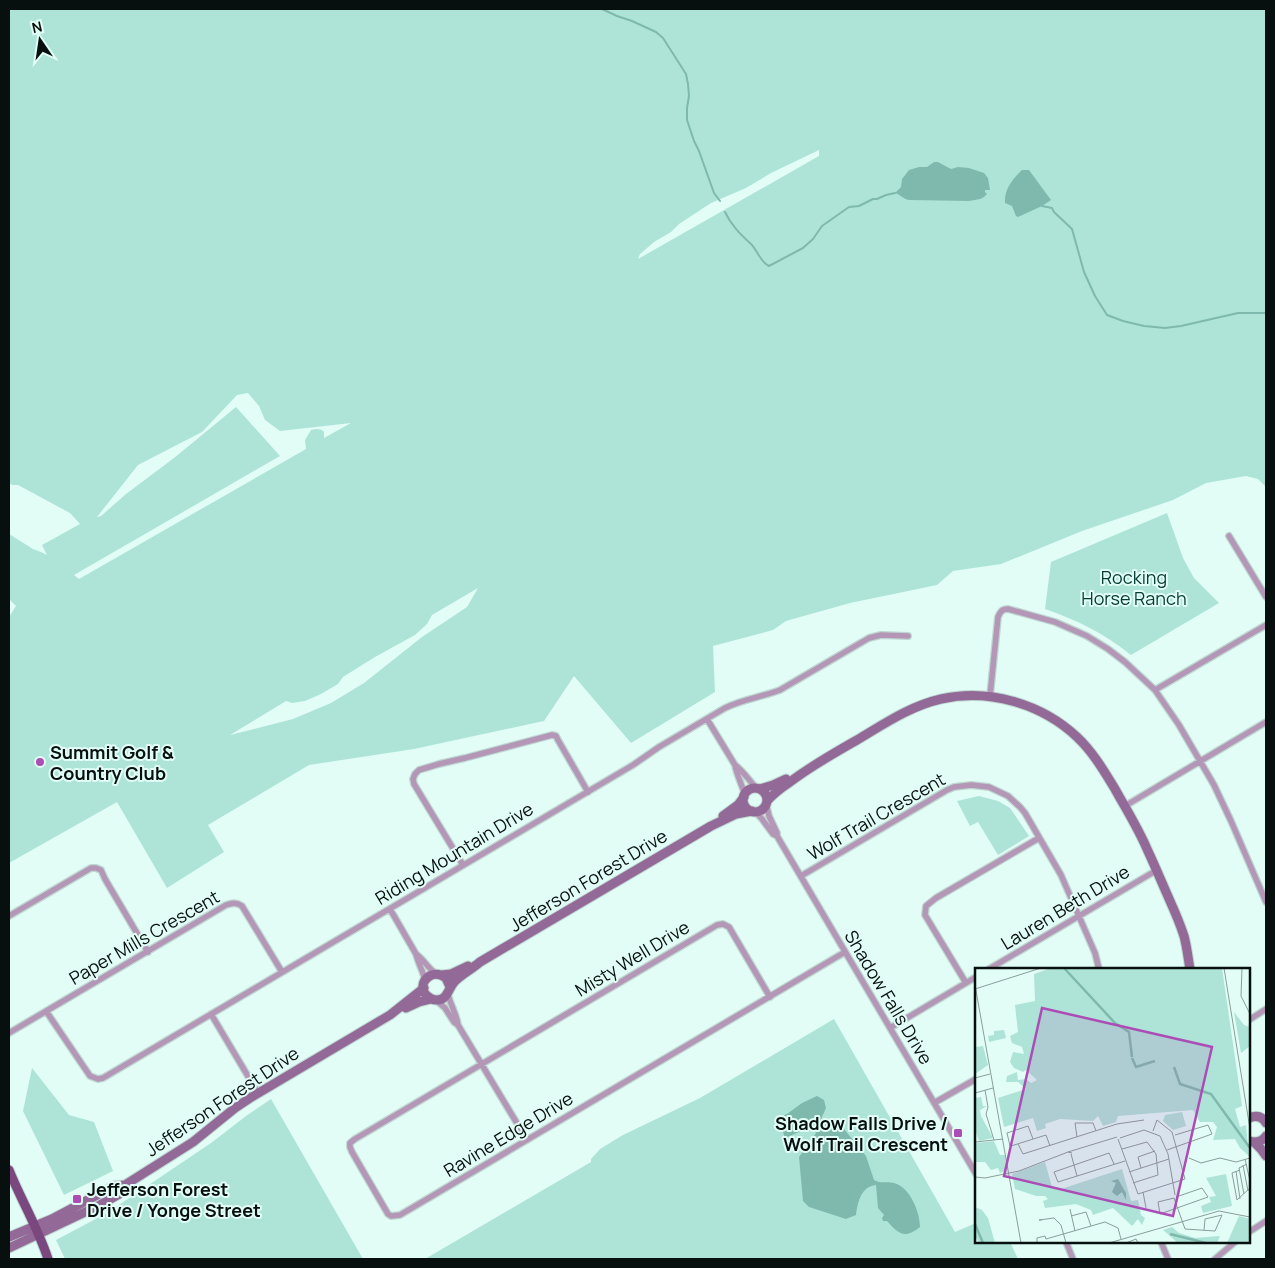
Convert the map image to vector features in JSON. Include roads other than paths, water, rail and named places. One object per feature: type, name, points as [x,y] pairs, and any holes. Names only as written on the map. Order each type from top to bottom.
[{"type":"main road","points":[[9,1170],[37,1230],[48,1259]]},
{"type":"street","points":[[1229,536],[1266,597]]},
{"type":"street","points":[[990,696],[998,618],[1000,612],[1004,609],[1008,608],[1055,622],[1087,636],[1108,649],[1155,690],[1179,725],[1220,796],[1266,902]]},
{"type":"street","points":[[1155,690],[1266,625]]},
{"type":"street","name":"Riding Mountain Drive","points":[[46,1011],[90,1076],[98,1079],[103,1078],[588,792],[659,747],[736,702],[780,690],[869,638],[881,635],[908,636]]},
{"type":"street","points":[[735,764],[735,770],[744,796],[744,804],[753,811],[762,809],[776,791],[798,775],[893,718],[917,706],[942,698],[990,696],[1012,700],[1032,707],[1071,731],[1094,756],[1141,835],[1157,870],[1184,935],[1190,968]]},
{"type":"street","points":[[708,719],[735,764],[765,794],[767,802]]},
{"type":"street","points":[[1124,806],[1266,722]]},
{"type":"street","points":[[463,865],[414,784],[413,779],[419,770],[552,735],[556,736],[588,792]]},
{"type":"street","points":[[744,796],[749,790],[773,785],[798,775]]},
{"type":"street","name":"Wolf Trail Crescent","points":[[801,876],[946,790],[971,785],[989,787],[1008,796],[1025,813],[1061,875],[1100,968]]},
{"type":"street","name":"Jefferson Forest Drive","points":[[711,826],[738,805],[744,796]]},
{"type":"street","name":"Shadow Falls Drive","points":[[767,802],[769,816],[777,836]]},
{"type":"street","name":"Jefferson Forest Drive","points":[[449,990],[455,980],[480,962],[711,826],[736,814],[753,811]]},
{"type":"street","name":"Shadow Falls Drive","points":[[753,811],[777,836],[975,1172]]},
{"type":"street","points":[[966,983],[925,915],[926,906],[936,898],[1039,838]]},
{"type":"street","points":[[9,916],[74,880],[91,868],[96,868],[101,870],[148,952]]},
{"type":"street","name":"Lauren Beth Drive","points":[[991,968],[1157,870]]},
{"type":"street","name":"Paper Mills Crescent","points":[[9,1033],[232,903],[242,906],[282,972]]},
{"type":"street","points":[[390,909],[416,954],[423,972],[426,994],[445,1008],[454,1022],[458,1024],[527,1140]]},
{"type":"street","name":"Misty Well Drive","points":[[482,1064],[717,925],[723,924],[728,927],[770,997]]},
{"type":"street","name":"Ravine Edge Drive","points":[[482,1064],[350,1143],[352,1152],[388,1214],[391,1216],[400,1215],[845,952]]},
{"type":"street","points":[[416,954],[422,958],[431,970],[448,981],[450,1004],[458,1019],[458,1024]]},
{"type":"street","name":"Jefferson Forest Drive","points":[[439,975],[451,974],[480,962]]},
{"type":"street","points":[[424,984],[430,976],[439,975]]},
{"type":"street","points":[[890,1028],[975,978]]},
{"type":"street","name":"Jefferson Forest Drive","points":[[390,1015],[424,984]]},
{"type":"street","points":[[433,999],[443,998],[449,990]]},
{"type":"street","name":"Jefferson Forest Drive","points":[[37,1230],[100,1205],[119,1194],[125,1185],[193,1142],[235,1108],[258,1093],[390,1015],[418,1002],[433,999]]},
{"type":"street","points":[[1250,1019],[1266,1010]]},
{"type":"street","points":[[211,1014],[258,1093]]},
{"type":"street","points":[[934,1103],[975,1080]]},
{"type":"street","points":[[1250,1110],[1260,1118]]},
{"type":"street","points":[[1250,1141],[1261,1141],[1266,1136]]},
{"type":"street","points":[[1250,1141],[1261,1149],[1266,1156]]},
{"type":"street","points":[[1250,1231],[1266,1221]]},
{"type":"street","points":[[9,1237],[37,1230]]},
{"type":"street","points":[[9,1248],[37,1230]]},
{"type":"street","points":[[1066,1243],[1073,1259]]},
{"type":"street","points":[[1161,1243],[1168,1259]]},
{"type":"street","points":[[1215,1259],[1234,1243]]},
{"type":"waterway","points":[[602,9],[656,32],[663,38],[686,74],[689,96],[687,120],[714,193],[720,201]]},
{"type":"waterway","points":[[725,212],[736,229],[753,247],[763,262],[769,266],[803,248],[813,239],[822,226],[849,207],[859,206],[873,199],[895,193]]},
{"type":"waterway","points":[[1042,206],[1052,208],[1072,229],[1084,272],[1095,296],[1107,315],[1144,326],[1165,328],[1238,313],[1266,313]]},
{"type":"place","name":"Summit Golf & Country Club","points":[[40,762]]},
{"type":"place","name":"Shadow Falls Drive / Wolf Trail Crescent","points":[[958,1133]]},
{"type":"place","name":"Jefferson Forest Drive / Yonge Street","points":[[77,1199]]},
{"type":"park label","name":"Rocking Horse Ranch","points":[[1134,587]]}]
